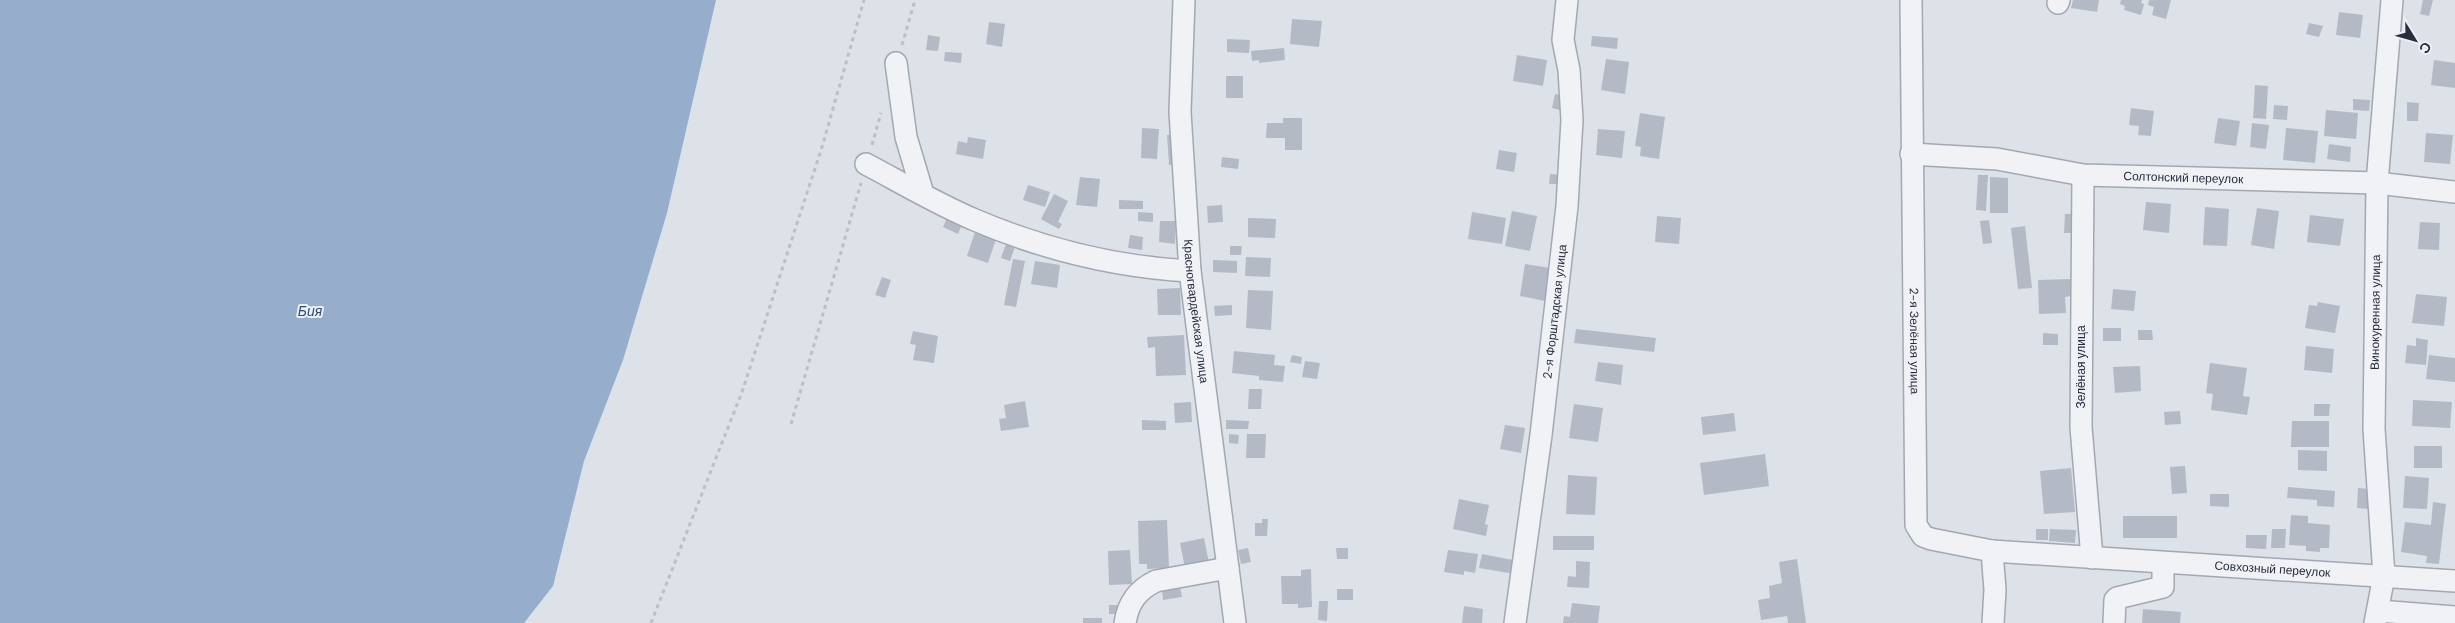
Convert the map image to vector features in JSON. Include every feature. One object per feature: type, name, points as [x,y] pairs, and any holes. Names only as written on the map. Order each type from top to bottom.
[{"type":"street","name":"Красногвардейская улица","points":[[1184,0],[1180,112],[1190,271],[1235,623]]},
{"type":"street","name":"2-я Форштадская улица","points":[[1515,623],[1541,435],[1568,197],[1572,120],[1569,70],[1563,40],[1568,0]]},
{"type":"street","name":"2-я Зелёная улица","points":[[1911,0],[1916,525],[1924,536],[1931,539],[1992,551],[2092,558]]},
{"type":"street","name":"Винокуренная улица","points":[[2377,617],[2384,576],[2374,429],[2377,183],[2392,0]]},
{"type":"street","points":[[896,63],[906,136],[923,194]]},
{"type":"street","name":"Солтонский переулок","points":[[1911,154],[1997,159],[2083,175],[2377,183],[2455,192]]},
{"type":"street","points":[[866,164],[972,219],[1022,238],[1096,259],[1150,269],[1190,271]]},
{"type":"street","name":"Зелёная улица","points":[[2083,175],[2081,427],[2092,558]]},
{"type":"street","points":[[1992,551],[1995,590],[1993,623]]},
{"type":"street","name":"Совхозный переулок","points":[[2092,558],[2455,581]]},
{"type":"street","points":[[2114,623],[2115,600],[2117,598],[2163,587],[2163,563]]},
{"type":"street","points":[[1125,623],[1133,600],[1146,586],[1156,581],[1228,568]]},
{"type":"street","points":[[2377,617],[2455,617]]},
{"type":"path","points":[[651,623],[742,392],[822,147],[864,0]]},
{"type":"path","points":[[896,63],[915,0]]},
{"type":"path","points":[[791,424],[882,109]]},
{"type":"water","name":"Бия","points":[[0,0],[716,0],[667,213],[623,360],[584,461],[553,586],[524,623],[0,623]]},
{"type":"building","points":[[2073,0],[2099,0],[2097,12],[2071,8]]},
{"type":"building","points":[[2121,0],[2142,0],[2141,3],[2144,4],[2141,15],[2124,10],[2125,6],[2120,4]]},
{"type":"building","points":[[2149,0],[2171,0],[2166,19],[2152,15],[2154,7],[2148,5]]},
{"type":"building","points":[[2423,0],[2433,0],[2429,16],[2420,14]]},
{"type":"building","points":[[2339,12],[2363,15],[2360,38],[2336,35]]},
{"type":"building","points":[[1292,19],[1322,21],[1319,47],[1290,44]]},
{"type":"building","points":[[989,22],[1005,24],[1002,47],[986,44]]},
{"type":"building","points":[[2309,23],[2323,26],[2319,37],[2306,34]]},
{"type":"building","points":[[928,35],[940,37],[938,51],[926,50]]},
{"type":"building","points":[[1592,36],[1618,38],[1617,49],[1591,46]]},
{"type":"building","points":[[1227,39],[1250,40],[1249,53],[1227,52]]},
{"type":"building","points":[[1284,48],[1285,60],[1259,63],[1259,60],[1252,61],[1251,51]]},
{"type":"building","points":[[945,52],[962,53],[961,63],[944,61]]},
{"type":"building","points":[[1517,55],[1547,60],[1543,86],[1513,81]]},
{"type":"building","points":[[1606,59],[1629,62],[1625,94],[1601,90]]},
{"type":"building","points":[[2434,60],[2455,63],[2455,88],[2431,85]]},
{"type":"building","points":[[1226,76],[1243,76],[1243,98],[1226,98]]},
{"type":"building","points":[[2255,85],[2268,86],[2266,119],[2253,118]]},
{"type":"building","points":[[1555,94],[1566,96],[1563,111],[1552,108]]},
{"type":"building","points":[[2353,99],[2370,100],[2369,111],[2353,110]]},
{"type":"building","points":[[2407,102],[2419,103],[2418,121],[2407,121]]},
{"type":"building","points":[[2274,105],[2288,106],[2287,120],[2273,119]]},
{"type":"building","points":[[2131,108],[2154,111],[2151,136],[2138,135],[2139,126],[2129,125]]},
{"type":"building","points":[[2326,110],[2358,113],[2356,139],[2324,136]]},
{"type":"building","points":[[1640,113],[1665,117],[1659,159],[1640,156],[1641,147],[1635,146]]},
{"type":"building","points":[[1283,118],[1302,118],[1302,150],[1285,150],[1285,138],[1266,138],[1267,123],[1283,123]]},
{"type":"building","points":[[2218,118],[2240,121],[2236,146],[2214,143]]},
{"type":"building","points":[[2252,123],[2269,125],[2266,149],[2250,147]]},
{"type":"building","points":[[1142,128],[1159,129],[1157,159],[1141,158]]},
{"type":"building","points":[[2286,128],[2318,131],[2315,163],[2283,160]]},
{"type":"building","points":[[1598,129],[1625,131],[1622,158],[1596,155]]},
{"type":"building","points":[[2426,133],[2453,135],[2450,164],[2424,162]]},
{"type":"building","points":[[1175,134],[1178,164],[1169,165],[1167,135]]},
{"type":"building","points":[[968,137],[986,140],[983,159],[956,154],[958,141],[967,143]]},
{"type":"building","points":[[2329,144],[2351,147],[2350,162],[2327,159]]},
{"type":"building","points":[[1499,150],[1517,153],[1514,172],[1496,169]]},
{"type":"building","points":[[1222,157],[1239,159],[1238,169],[1221,167]]},
{"type":"building","points":[[1550,174],[1565,175],[1565,184],[1549,184]]},
{"type":"building","points":[[1978,175],[1988,175],[1986,211],[1976,210]]},
{"type":"building","points":[[1080,177],[1100,179],[1097,207],[1076,205]]},
{"type":"building","points":[[1990,177],[2008,178],[2008,213],[1990,213]]},
{"type":"building","points":[[1028,185],[1050,192],[1045,207],[1023,200]]},
{"type":"building","points":[[1054,194],[1068,201],[1058,222],[1062,224],[1059,229],[1041,219]]},
{"type":"building","points":[[1119,200],[1143,201],[1143,209],[1119,209]]},
{"type":"building","points":[[2146,202],[2171,204],[2169,233],[2143,230]]},
{"type":"building","points":[[1222,205],[1223,222],[1208,223],[1207,206]]},
{"type":"building","points":[[2205,207],[2229,209],[2227,246],[2203,245]]},
{"type":"building","points":[[2257,208],[2279,211],[2274,249],[2251,245]]},
{"type":"building","points":[[1512,211],[1537,216],[1530,251],[1505,246]]},
{"type":"building","points":[[1138,212],[1153,213],[1153,222],[1138,221]]},
{"type":"building","points":[[1472,212],[1506,218],[1502,244],[1468,239]]},
{"type":"building","points":[[2065,214],[2079,214],[2078,233],[2064,233]]},
{"type":"building","points":[[2310,215],[2344,219],[2340,246],[2307,242]]},
{"type":"building","points":[[1657,216],[1681,218],[1679,244],[1655,242]]},
{"type":"building","points":[[947,218],[962,224],[958,234],[943,227]]},
{"type":"building","points":[[1248,218],[1276,219],[1275,238],[1248,237]]},
{"type":"building","points":[[1989,220],[1992,243],[1983,244],[1980,221]]},
{"type":"building","points":[[1160,221],[1176,221],[1175,244],[1159,242]]},
{"type":"building","points":[[2420,222],[2440,223],[2439,250],[2418,249]]},
{"type":"building","points":[[2025,226],[2032,288],[2018,289],[2011,228]]},
{"type":"building","points":[[975,232],[996,239],[988,263],[967,256]]},
{"type":"building","points":[[1130,235],[1143,237],[1142,250],[1128,248]]},
{"type":"building","points":[[1007,241],[1016,244],[1010,261],[1001,258]]},
{"type":"building","points":[[1230,246],[1242,246],[1241,255],[1230,255]]},
{"type":"building","points":[[1246,257],[1271,258],[1270,277],[1245,276]]},
{"type":"building","points":[[1013,259],[1025,261],[1016,307],[1004,305]]},
{"type":"building","points":[[1213,260],[1237,261],[1237,273],[1213,272]]},
{"type":"building","points":[[1035,261],[1060,265],[1057,288],[1031,284]]},
{"type":"building","points":[[1525,264],[1550,268],[1545,301],[1520,296]]},
{"type":"building","points":[[882,277],[891,280],[885,298],[875,295]]},
{"type":"building","points":[[2071,279],[2071,296],[2065,297],[2066,313],[2039,314],[2038,280]]},
{"type":"building","points":[[1180,288],[1181,315],[1158,315],[1157,289]]},
{"type":"building","points":[[2113,289],[2136,291],[2134,311],[2111,309]]},
{"type":"building","points":[[1248,290],[1273,291],[1271,330],[1246,328]]},
{"type":"building","points":[[2416,294],[2447,297],[2444,326],[2412,323]]},
{"type":"building","points":[[2318,302],[2340,306],[2335,333],[2305,328],[2309,305],[2317,306]]},
{"type":"building","points":[[1232,305],[1232,315],[1215,316],[1214,306]]},
{"type":"building","points":[[2103,328],[2121,328],[2121,341],[2103,341]]},
{"type":"building","points":[[1576,329],[1656,338],[1654,352],[1574,343]]},
{"type":"building","points":[[2138,330],[2152,330],[2153,340],[2138,340]]},
{"type":"building","points":[[913,331],[938,336],[934,363],[913,360],[916,345],[910,344]]},
{"type":"building","points":[[2043,333],[2058,334],[2058,345],[2043,345]]},
{"type":"building","points":[[1184,335],[1186,375],[1156,376],[1155,347],[1148,348],[1147,337]]},
{"type":"building","points":[[2416,338],[2428,340],[2426,365],[2405,363],[2407,345],[2416,346]]},
{"type":"building","points":[[2306,346],[2334,349],[2332,373],[2304,370]]},
{"type":"building","points":[[1234,351],[1275,355],[1274,365],[1285,366],[1283,382],[1259,380],[1259,376],[1232,373]]},
{"type":"building","points":[[1292,355],[1302,357],[1301,364],[1290,362]]},
{"type":"building","points":[[2429,355],[2455,358],[2455,382],[2426,379]]},
{"type":"building","points":[[1305,361],[1320,363],[1317,379],[1302,377]]},
{"type":"building","points":[[1598,362],[1623,365],[1621,385],[1595,381]]},
{"type":"building","points":[[2210,363],[2247,368],[2243,396],[2250,397],[2247,415],[2211,410],[2213,394],[2206,393]]},
{"type":"building","points":[[2140,366],[2141,391],[2115,393],[2113,367]]},
{"type":"building","points":[[1249,389],[1262,389],[1261,409],[1248,409]]},
{"type":"building","points":[[2413,400],[2452,402],[2450,428],[2412,426]]},
{"type":"building","points":[[1025,401],[1029,427],[1001,431],[999,419],[1006,418],[1004,405]]},
{"type":"building","points":[[1191,402],[1192,422],[1175,423],[1174,403]]},
{"type":"building","points":[[1574,404],[1603,408],[1598,442],[1569,438]]},
{"type":"building","points":[[2314,404],[2330,404],[2329,416],[2314,416]]},
{"type":"building","points":[[2180,411],[2181,424],[2165,425],[2164,412]]},
{"type":"building","points":[[1734,413],[1736,431],[1703,435],[1701,417]]},
{"type":"building","points":[[1142,420],[1166,421],[1166,430],[1142,430]]},
{"type":"building","points":[[1226,420],[1249,421],[1248,429],[1226,429]]},
{"type":"building","points":[[2292,421],[2329,421],[2329,447],[2291,447]]},
{"type":"building","points":[[1505,425],[1525,428],[1521,453],[1500,449]]},
{"type":"building","points":[[1229,434],[1239,435],[1238,444],[1229,443]]},
{"type":"building","points":[[1247,434],[1266,434],[1265,458],[1246,458]]},
{"type":"building","points":[[2414,446],[2442,446],[2442,468],[2414,468]]},
{"type":"building","points":[[2298,450],[2327,451],[2327,471],[2298,470]]},
{"type":"building","points":[[1765,454],[1769,486],[1704,495],[1700,463]]},
{"type":"building","points":[[2185,466],[2187,493],[2172,494],[2170,467]]},
{"type":"building","points":[[2071,468],[2075,512],[2044,514],[2040,471]]},
{"type":"building","points":[[1568,475],[1597,477],[1595,515],[1566,514]]},
{"type":"building","points":[[2405,476],[2429,478],[2427,509],[2403,508]]},
{"type":"building","points":[[2288,487],[2335,491],[2334,507],[2317,506],[2317,500],[2287,498]]},
{"type":"building","points":[[2358,488],[2370,489],[2369,509],[2357,508]]},
{"type":"building","points":[[2210,494],[2229,494],[2229,507],[2210,506]]},
{"type":"building","points":[[1459,499],[1489,505],[1485,524],[1488,525],[1486,536],[1453,529]]},
{"type":"building","points":[[2433,502],[2446,504],[2439,564],[2426,563],[2427,556],[2401,552],[2405,522],[2431,525]]},
{"type":"building","points":[[2291,515],[2308,516],[2308,523],[2330,525],[2329,548],[2320,548],[2320,552],[2306,551],[2306,546],[2289,545]]},
{"type":"building","points":[[2123,516],[2177,516],[2177,538],[2123,538]]},
{"type":"building","points":[[1262,519],[1268,519],[1267,536],[1255,536],[1255,523],[1262,523]]},
{"type":"building","points":[[1167,520],[1169,568],[1147,569],[1147,564],[1139,564],[1138,521]]},
{"type":"building","points":[[2036,529],[2048,529],[2048,540],[2036,540]]},
{"type":"building","points":[[2050,529],[2076,530],[2075,543],[2049,541]]},
{"type":"building","points":[[2272,529],[2286,529],[2285,548],[2271,548]]},
{"type":"building","points":[[2246,535],[2267,535],[2266,549],[2246,548]]},
{"type":"building","points":[[1553,536],[1594,536],[1594,550],[1553,550]]},
{"type":"building","points":[[1204,538],[1209,563],[1185,568],[1180,543]]},
{"type":"building","points":[[1248,548],[1251,562],[1241,564],[1238,550]]},
{"type":"building","points":[[1336,548],[1348,548],[1348,559],[1337,559]]},
{"type":"building","points":[[1130,550],[1132,584],[1109,585],[1108,551]]},
{"type":"building","points":[[1448,550],[1478,554],[1475,573],[1464,571],[1464,575],[1444,572]]},
{"type":"building","points":[[1482,554],[1518,561],[1515,574],[1479,568]]},
{"type":"building","points":[[1797,559],[1806,623],[1788,623],[1787,616],[1761,620],[1758,600],[1770,598],[1769,586],[1782,583],[1779,562]]},
{"type":"building","points":[[1576,561],[1590,562],[1589,588],[1567,587],[1568,576],[1576,577]]},
{"type":"building","points":[[1311,569],[1312,607],[1298,608],[1298,604],[1282,604],[1281,576],[1301,576],[1301,570]]},
{"type":"building","points":[[1180,587],[1182,597],[1163,600],[1162,591]]},
{"type":"building","points":[[1337,589],[1353,589],[1353,600],[1337,600]]},
{"type":"building","points":[[1319,601],[1328,601],[1327,621],[1318,620]]},
{"type":"building","points":[[1572,603],[1600,606],[1598,623],[1563,623],[1564,616],[1570,617]]},
{"type":"building","points":[[1109,605],[1120,605],[1120,614],[1109,614]]},
{"type":"building","points":[[1464,606],[1483,609],[1482,623],[1462,623]]},
{"type":"building","points":[[2143,609],[2181,612],[2180,623],[2142,623]]},
{"type":"building","points":[[1083,618],[1102,618],[1102,623],[1083,623]]}]
